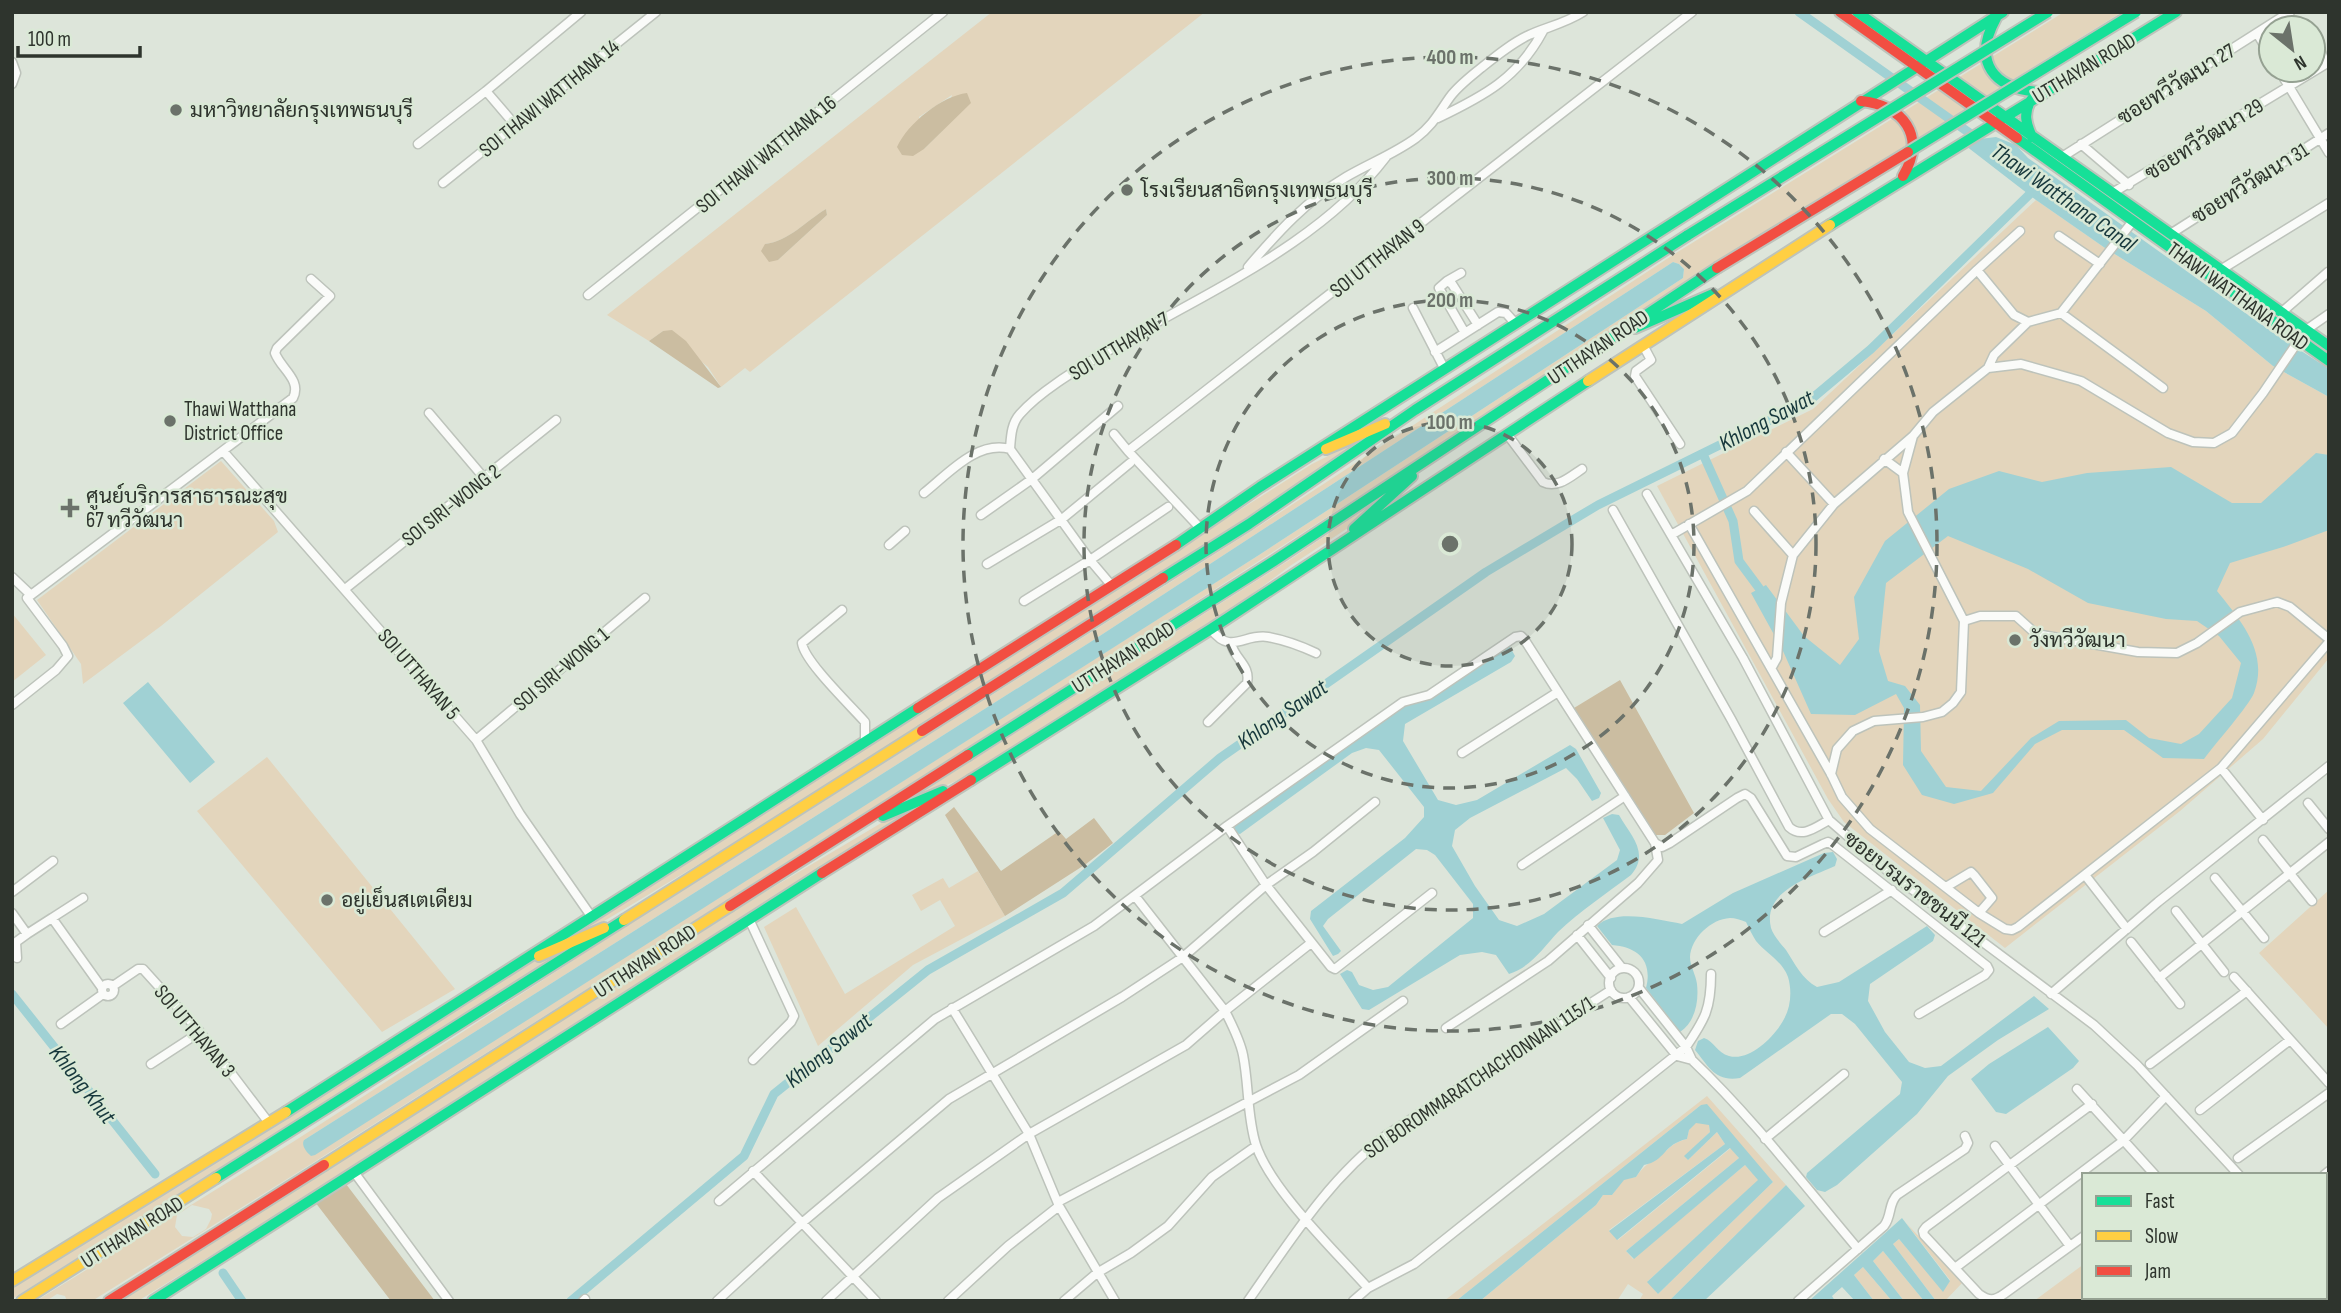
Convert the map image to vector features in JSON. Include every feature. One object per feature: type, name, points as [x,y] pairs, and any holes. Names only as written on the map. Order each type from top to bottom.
[{"type":"main road","name":"THAWI WATTHANA ROAD","points":[[1840,12],[1995,121],[2130,224],[2296,344],[2329,361]]},
{"type":"main road","name":"THAWI WATTHANA ROAD","points":[[1857,12],[1918,66],[1942,73],[1995,121],[2032,136],[2329,346]]},
{"type":"main road","name":"UTTHAYAN ROAD","points":[[22,1301],[1238,531],[1415,410],[1688,235],[2048,12]]},
{"type":"main road","name":"UTTHAYAN ROAD","points":[[109,1301],[1424,464],[1717,268],[2136,12]]},
{"type":"main road","name":"UTTHAYAN ROAD","points":[[155,1299],[749,919],[1211,629],[1643,345],[1899,181],[2176,12]]},
{"type":"main road","name":"UTTHAYAN ROAD","points":[[12,1281],[269,1123],[865,740],[1112,586],[1307,456],[2000,14]]},
{"type":"main road","points":[[2000,14],[1990,26],[1984,50],[1994,75],[2014,90],[2038,95],[2025,112],[2032,136]]},
{"type":"main road","points":[[1942,73],[1940,67],[1949,46]]},
{"type":"main road","points":[[1866,98],[1898,113],[1906,122],[1912,138],[1912,155],[1906,172],[1899,181]]},
{"type":"main road","points":[[2130,224],[2140,210]]},
{"type":"main road","points":[[1606,340],[1741,282]]},
{"type":"main road","points":[[2296,344],[2306,330]]},
{"type":"main road","points":[[1307,456],[1359,437],[1415,410]]},
{"type":"main road","points":[[1340,544],[1424,464]]},
{"type":"main road","points":[[855,828],[971,780]]},
{"type":"main road","points":[[504,972],[591,932],[620,922]]},
{"type":"street","points":[[418,144],[581,12]]},
{"type":"street","name":"SOI THAWI WATTHANA 14","points":[[443,183],[656,12]]},
{"type":"street","name":"SOI THAWI WATTHANA 16","points":[[588,295],[943,12]]},
{"type":"street","points":[[1438,118],[1450,96],[1483,66],[1523,38],[1583,12]]},
{"type":"street","name":"SOI UTTHAYAN 9","points":[[1128,451],[1692,12]]},
{"type":"street","points":[[1242,274],[1305,206],[1346,177],[1386,157],[1419,135],[1438,118],[1472,102],[1497,86],[1534,50],[1543,31]]},
{"type":"street","name":"ซอยทวีวัฒนา 27","points":[[2062,157],[2257,33]]},
{"type":"street","points":[[12,62],[16,73],[12,84]]},
{"type":"street","name":"ซอยทวีวัฒนา 29","points":[[2114,192],[2291,84]]},
{"type":"street","points":[[2288,86],[2329,153]]},
{"type":"street","points":[[486,91],[516,126]]},
{"type":"street","name":"ซอยทวีวัฒนา 31","points":[[2172,233],[2329,134]]},
{"type":"street","points":[[2081,144],[2129,185]]},
{"type":"street","name":"SOI UTTHAYAN 7","points":[[1010,449],[1013,426],[1018,416],[1030,404],[1074,371],[1242,274],[1337,210],[1362,187],[1386,157]]},
{"type":"street","points":[[2222,269],[2329,204]]},
{"type":"street","points":[[1772,667],[1777,658],[1781,603],[1793,555],[1835,503],[1913,436],[1933,412],[1988,368],[1994,355],[2028,322],[2061,313],[2130,224]]},
{"type":"street","points":[[1671,534],[1747,491],[2020,231]]},
{"type":"street","points":[[2059,236],[2100,264]]},
{"type":"street","points":[[1977,270],[2014,315],[2028,322]]},
{"type":"street","points":[[2282,312],[2328,272]]},
{"type":"street","points":[[1461,273],[1439,288],[1465,333]]},
{"type":"street","points":[[12,705],[56,670],[68,656],[27,598],[293,398],[296,387],[275,353],[330,296],[329,292],[311,279]]},
{"type":"street","points":[[1447,281],[1452,284],[1478,325]]},
{"type":"street","points":[[1413,308],[1444,369]]},
{"type":"street","points":[[1436,352],[1502,312],[1515,323]]},
{"type":"street","points":[[2061,313],[2163,388]]},
{"type":"street","points":[[2306,330],[2329,314]]},
{"type":"street","points":[[1988,368],[2021,364],[2053,371],[2081,381],[2168,433],[2193,442],[2214,443],[2232,433],[2296,344]]},
{"type":"street","points":[[1643,345],[1651,360],[1636,371],[1635,376],[1680,444]]},
{"type":"street","points":[[981,515],[1032,479],[1118,405]]},
{"type":"street","points":[[429,412],[485,479]]},
{"type":"street","name":"SOI SIRI-WONG 2","points":[[345,589],[556,420]]},
{"type":"street","points":[[1114,434],[1201,529]]},
{"type":"street","points":[[1507,434],[1543,482],[1549,485],[1557,485],[1582,469]]},
{"type":"street","points":[[1831,774],[1837,749],[1853,731],[1874,721],[1894,721],[1942,712],[1961,692],[1964,621],[1908,512],[1903,472],[1913,436]]},
{"type":"street","points":[[924,493],[966,460],[989,447],[1010,449],[1090,560],[1112,586]]},
{"type":"street","name":"SOI UTTHAYAN 5","points":[[223,451],[476,740],[520,814],[591,916]]},
{"type":"street","points":[[1786,452],[1835,503]]},
{"type":"street","points":[[1884,459],[1903,472]]},
{"type":"street","points":[[988,564],[1062,519],[1130,463]]},
{"type":"street","points":[[1647,494],[1743,658],[1829,820]]},
{"type":"street","points":[[1024,601],[1168,507]]},
{"type":"street","name":"ซอยบรมราชชนนี 121","points":[[1613,510],[1789,827],[1794,832],[1803,833],[1829,820],[1889,872],[2094,1025],[2166,1096],[2237,1173]]},
{"type":"street","points":[[1754,511],[1793,555]]},
{"type":"street","points":[[1689,524],[1772,667],[1842,797],[1861,821],[1979,913],[2005,929],[2012,930],[2221,768],[2329,641],[2290,607],[2277,601],[2240,612],[2197,643],[2177,653],[2138,652],[2036,634],[2016,616],[1980,616],[1964,621]]},
{"type":"street","points":[[889,545],[905,531]]},
{"type":"street","points":[[12,577],[31,595]]},
{"type":"street","name":"SOI SIRI-WONG 1","points":[[476,740],[645,598]]},
{"type":"street","points":[[842,610],[802,643],[802,647],[811,661],[865,722],[865,740]]},
{"type":"street","points":[[1211,629],[1224,641],[1231,643],[1259,636],[1268,637],[1317,653]]},
{"type":"street","points":[[719,1201],[935,1018],[1094,926],[1227,826],[1403,702],[1429,695],[1515,637],[1521,636],[1655,843],[1658,860],[1638,883],[1548,961],[1446,1028]]},
{"type":"street","points":[[1208,722],[1247,683],[1247,670],[1232,651],[1231,643]]},
{"type":"street","points":[[1462,753],[1558,692]]},
{"type":"street","points":[[1819,752],[1837,749]]},
{"type":"street","points":[[2051,994],[2329,766]]},
{"type":"street","points":[[2221,768],[2263,820]]},
{"type":"street","points":[[1655,843],[1662,847],[1670,843],[1745,794],[1751,798],[1787,856],[1796,858],[1828,842],[1987,966],[1989,970],[1986,975],[1919,1014]]},
{"type":"street","points":[[1522,865],[1625,796]]},
{"type":"street","points":[[717,1301],[803,1222],[949,1099],[1122,997],[1182,957],[1266,885],[1313,852],[1375,802]]},
{"type":"street","points":[[2308,803],[2329,829]]},
{"type":"street","points":[[1227,826],[1266,885],[1331,968],[1335,969],[1432,894]]},
{"type":"street","points":[[2263,840],[2312,901]]},
{"type":"street","points":[[2159,978],[2329,842]]},
{"type":"street","points":[[12,891],[52,861]]},
{"type":"street","points":[[1946,887],[1971,872],[1992,898],[1979,913]]},
{"type":"street","points":[[2085,875],[2127,929]]},
{"type":"street","points":[[2215,878],[2264,938]]},
{"type":"street","points":[[1824,932],[1892,890]]},
{"type":"street","points":[[1135,896],[1225,1011],[1242,1052],[1256,1146],[1280,1187],[1368,1288]]},
{"type":"street","points":[[18,958],[16,942],[83,898]]},
{"type":"street","points":[[2176,911],[2224,972]]},
{"type":"street","points":[[12,914],[27,934]]},
{"type":"street","points":[[52,918],[102,991],[61,1024]]},
{"type":"street","points":[[749,919],[794,1016],[753,1060]]},
{"type":"street","points":[[1588,925],[1622,968],[1634,972],[1639,979],[1639,988],[1686,1047],[1692,1060],[1765,1139],[1858,1249]]},
{"type":"street","points":[[1577,936],[1611,978]]},
{"type":"street","points":[[2131,942],[2180,1004]]},
{"type":"street","points":[[826,1301],[939,1198],[1029,1134],[1174,1053],[1311,943]]},
{"type":"street","points":[[1622,968],[1615,971],[1611,978],[1611,990],[1617,996],[1629,998],[1677,1056],[1692,1060]]},
{"type":"street","name":"SOI UTTHAYAN 3","points":[[102,991],[106,984],[113,986],[138,969],[143,969],[200,1032],[269,1123]]},
{"type":"street","points":[[1353,1301],[1368,1288],[1414,1265],[1677,1056],[1705,1020],[1711,997],[1712,974]]},
{"type":"street","points":[[2234,977],[2329,1083]]},
{"type":"street","points":[[1629,998],[1639,988]]},
{"type":"street","name":"SOI BOROMMARATCHACHONNANI 115/1","points":[[1248,1301],[1306,1219],[1349,1166],[1378,1142],[1611,990]]},
{"type":"street","points":[[2150,1064],[2247,991]]},
{"type":"street","points":[[948,1301],[1007,1246],[1059,1204],[1299,1075],[1403,1001]]},
{"type":"street","points":[[952,1008],[1029,1134],[1059,1204],[1115,1301]]},
{"type":"street","points":[[151,1064],[200,1032]]},
{"type":"street","points":[[2200,1110],[2290,1040]]},
{"type":"street","points":[[1765,1139],[1844,1074]]},
{"type":"street","points":[[2077,1089],[2153,1173]]},
{"type":"street","points":[[2238,1158],[2329,1093]]},
{"type":"street","points":[[1955,1268],[2123,1141],[2166,1096]]},
{"type":"street","points":[[2082,1237],[1996,1300],[1989,1300],[1979,1294],[1923,1231],[2092,1104]]},
{"type":"street","points":[[1798,1301],[1888,1222],[1892,1200],[1965,1149],[1968,1143],[1965,1136]]},
{"type":"street","points":[[1064,1301],[1097,1273],[1168,1226],[1212,1177],[1256,1146]]},
{"type":"street","points":[[1994,1146],[2070,1246]]},
{"type":"street","points":[[753,1171],[876,1301]]},
{"type":"street","points":[[354,1172],[449,1301]]},
{"type":"shaded area","points":[[992,12],[1205,12],[750,372],[745,368],[721,387],[708,367],[663,331],[649,341],[607,315]],"holes":[[[952,95],[942,131],[924,149],[919,117]],[[826,209],[827,215],[778,260],[765,244],[790,235]]]},
{"type":"shaded area","points":[[2064,12],[2122,12],[1693,278],[1071,682],[92,1301],[67,1301],[65,1296],[57,1294],[46,1301],[36,1301],[296,1140],[617,932],[1261,525],[1676,253]],"holes":[[[1673,262],[1684,269],[1683,278],[1259,555],[311,1156],[304,1140],[1092,641]]]},
{"type":"shaded area","points":[[967,93],[971,103],[924,149],[913,156],[902,155],[897,147],[917,120],[947,99]]},
{"type":"shaded area","name":"วังทวีวัฒนา","points":[[2036,200],[2105,248],[2206,311],[2273,366],[2329,397],[2329,658],[2263,739],[2180,811],[2005,948],[1844,822],[1828,799],[1657,486],[1813,409]]},
{"type":"shaded area","points":[[826,209],[827,215],[778,260],[769,262],[761,251],[765,244],[790,235]]},
{"type":"shaded area","points":[[672,330],[686,341],[721,387],[718,388],[649,341],[663,331]]},
{"type":"shaded area","points":[[1360,440],[1362,443],[1131,593],[722,851],[587,931],[567,941],[565,938],[1312,464]]},
{"type":"shaded area","points":[[221,461],[274,521],[278,532],[161,626],[83,684],[81,664],[37,600]]},
{"type":"shaded area","points":[[1377,501],[1360,520],[1290,566],[1221,617],[969,775],[920,797],[919,794],[1288,561]]},
{"type":"shaded area","points":[[12,613],[46,655],[12,682]]},
{"type":"shaded area","points":[[1620,680],[1694,813],[1665,835],[1655,835],[1574,708]]},
{"type":"shaded area","name":"อยู่เย็นสเตเดียม","points":[[267,757],[455,989],[382,1032],[197,811]]},
{"type":"shaded area","points":[[923,804],[138,1301],[118,1301],[760,895],[888,819]]},
{"type":"shaded area","points":[[954,807],[1001,871],[1059,831],[1066,839],[1094,818],[1113,843],[1086,864],[1005,916],[945,815]]},
{"type":"shaded area","points":[[978,871],[1005,916],[913,965],[818,1046],[764,927],[796,907],[845,994],[955,926],[940,900],[921,911],[912,895],[943,878],[949,888]]},
{"type":"shaded area","points":[[2329,890],[2329,1029],[2259,953]]},
{"type":"shaded area","points":[[568,946],[569,949],[12,1299],[12,1285],[509,973]]},
{"type":"shaded area","points":[[1707,1096],[1786,1185],[1669,1301],[1639,1301],[1643,1294],[1628,1284],[1617,1301],[1480,1301],[1596,1205],[1603,1195],[1612,1195],[1624,1179],[1636,1177],[1673,1145],[1687,1139],[1689,1130],[1696,1122],[1709,1124],[1710,1132],[1685,1156],[1688,1160],[1717,1132],[1725,1144],[1609,1230],[1618,1240],[1731,1148],[1739,1158],[1626,1251],[1633,1259],[1745,1165],[1759,1180],[1648,1281],[1658,1294],[1773,1182],[1701,1105],[1456,1301],[1444,1301]]},
{"type":"shaded area","points":[[346,1184],[435,1301],[391,1301],[315,1202]]},
{"type":"shaded area","points":[[1906,1223],[1963,1282],[1945,1301],[1936,1301],[1893,1244],[1899,1239],[1943,1291],[1950,1280]]},
{"type":"shaded area","points":[[1883,1251],[1924,1301],[1904,1301],[1873,1261]]},
{"type":"shaded area","points":[[2082,1265],[2082,1299],[2300,1299],[2298,1301],[2034,1301]]},
{"type":"shaded area","points":[[1863,1267],[1892,1301],[1874,1301],[1854,1275]]},
{"type":"water","points":[[1996,137],[2016,145],[2028,158],[2272,332],[2329,369],[2329,397],[2273,366],[2206,311],[2105,248],[2036,200],[1966,146],[1980,139]]},
{"type":"water","points":[[1673,262],[1684,269],[1683,278],[1259,555],[315,1155],[311,1156],[306,1150],[304,1140],[1092,641]]},
{"type":"water","points":[[2316,453],[2329,455],[2329,530],[2230,563],[2217,591],[2250,638],[2258,664],[2258,678],[2251,699],[2204,759],[2163,758],[2124,730],[2062,730],[2035,744],[1993,793],[1954,804],[1922,795],[1903,765],[1904,708],[1896,694],[1855,715],[1811,714],[1783,651],[1751,593],[1766,585],[1804,636],[1840,665],[1859,639],[1854,597],[1885,541],[1949,489],[1999,471],[2042,482],[2087,473],[2171,467],[2232,503],[2261,503]],"holes":[[[1948,536],[2028,569],[2088,603],[2166,619],[2197,621],[2219,636],[2241,663],[2232,698],[2199,734],[2181,744],[2149,738],[2126,720],[2059,721],[2031,738],[1981,791],[1946,787],[1921,751],[1920,705],[1905,686],[1888,681],[1879,651],[1886,583]]]},
{"type":"water","points":[[1509,645],[1515,656],[1511,662],[1405,724],[1403,741],[1438,800],[1456,805],[1477,800],[1570,745],[1576,749],[1601,793],[1599,798],[1592,801],[1566,768],[1470,818],[1455,830],[1452,846],[1499,920],[1517,926],[1544,914],[1617,860],[1620,850],[1603,818],[1612,814],[1619,815],[1637,845],[1639,859],[1636,867],[1631,875],[1566,924],[1536,956],[1517,971],[1509,974],[1496,955],[1482,952],[1460,955],[1369,1010],[1362,1009],[1340,974],[1347,970],[1352,972],[1359,985],[1373,990],[1388,987],[1473,918],[1473,904],[1435,855],[1427,850],[1416,849],[1328,919],[1323,926],[1341,951],[1338,954],[1333,956],[1310,919],[1311,911],[1405,838],[1424,817],[1424,807],[1379,750],[1366,748],[1352,753],[1240,834],[1236,833],[1234,824],[1405,706],[1418,703]]},
{"type":"water","points":[[148,682],[215,762],[190,783],[123,703]]},
{"type":"water","points":[[1833,852],[1837,859],[1835,866],[1801,881],[1780,895],[1770,915],[1771,928],[1799,971],[1817,987],[1839,982],[1927,926],[1935,935],[1933,941],[1870,984],[1868,1001],[1885,1032],[1909,1062],[1925,1068],[1941,1066],[2034,996],[2049,1009],[1998,1040],[1948,1076],[1917,1114],[1837,1185],[1825,1192],[1817,1190],[1806,1177],[1807,1173],[1900,1094],[1902,1082],[1855,1024],[1842,1014],[1831,1014],[1740,1078],[1724,1078],[1713,1072],[1695,1050],[1698,1041],[1704,1038],[1729,1056],[1745,1055],[1761,1046],[1775,1032],[1784,1019],[1789,1004],[1790,987],[1785,971],[1756,941],[1746,922],[1723,919],[1709,926],[1694,943],[1690,957],[1697,984],[1697,998],[1689,1023],[1680,1032],[1646,988],[1647,970],[1641,957],[1629,949],[1612,945],[1597,926],[1605,921],[1626,916],[1682,924],[1733,893],[1824,853]]},
{"type":"water","points":[[2048,1027],[2079,1061],[2073,1068],[2006,1114],[1996,1112],[1971,1079],[1989,1064]]},
{"type":"water","points":[[1707,1104],[1773,1182],[1658,1294],[1647,1282],[1758,1180],[1745,1165],[1634,1259],[1626,1251],[1739,1158],[1730,1148],[1617,1240],[1609,1231],[1725,1144],[1717,1132],[1688,1160],[1684,1156],[1710,1132],[1709,1125],[1696,1123],[1689,1130],[1687,1139],[1673,1145],[1657,1160],[1644,1165],[1636,1177],[1624,1180],[1612,1195],[1603,1195],[1596,1205],[1480,1301],[1456,1301],[1701,1105]]},
{"type":"water","points":[[1786,1185],[1805,1206],[1704,1301],[1669,1301]]},
{"type":"water","points":[[1902,1218],[1950,1281],[1943,1292],[1899,1239],[1893,1244],[1936,1301],[1924,1301],[1883,1251],[1873,1261],[1904,1301],[1892,1301],[1863,1267],[1854,1275],[1874,1301],[1855,1301],[1842,1287],[1832,1296],[1835,1301],[1809,1301]]},
{"type":"pier","points":[[192,1205],[209,1209],[211,1219],[206,1229],[193,1237],[182,1236],[175,1227],[177,1215]]},
{"type":"waterway","name":"Thawi Watthana Canal","points":[[1799,12],[1978,139]]},
{"type":"waterway","name":"Khlong Sawat","points":[[571,1301],[744,1156],[774,1094],[928,970],[1063,893],[1220,758],[1486,572],[1598,505],[1809,401],[1871,349],[2036,188]]},
{"type":"waterway","points":[[1703,454],[1733,521],[1739,561],[1759,588]]},
{"type":"waterway","name":"Khlong Khut","points":[[12,994],[155,1174]]},
{"type":"waterway","name":"Khlong Khut","points":[[223,1273],[242,1301]]},
{"type":"traffic: fast","points":[[1857,12],[2329,346]]},
{"type":"traffic: fast","points":[[1176,545],[1260,487],[2003,12]]},
{"type":"traffic: fast","points":[[1688,235],[2048,12]]},
{"type":"traffic: fast","points":[[1908,152],[2136,12]]},
{"type":"traffic: fast","points":[[1830,225],[2176,12]]},
{"type":"traffic: fast","points":[[1996,18],[1986,48],[1991,70],[1999,79],[2010,85],[2040,92]]},
{"type":"traffic: fast","points":[[2031,100],[2026,119],[2032,137]]},
{"type":"traffic: fast","points":[[2017,138],[2329,361]]},
{"type":"traffic: fast","points":[[1163,578],[1249,524],[1415,410],[1688,235]]},
{"type":"traffic: fast","points":[[968,755],[1274,561],[1717,268]]},
{"type":"traffic: fast","points":[[1635,328],[1713,294]]},
{"type":"traffic: fast","points":[[971,780],[1211,629],[1588,381]]},
{"type":"traffic: fast","points":[[1354,529],[1412,476]]},
{"type":"traffic: fast","points":[[286,1112],[918,708]]},
{"type":"traffic: fast","points":[[883,816],[943,791]]},
{"type":"traffic: fast","points":[[153,1301],[822,873]]},
{"type":"traffic: fast","points":[[216,1178],[624,920]]},
{"type":"traffic: slow","points":[[1588,381],[1830,225]]},
{"type":"traffic: slow","points":[[1326,449],[1385,424]]},
{"type":"traffic: slow","points":[[624,920],[922,731]]},
{"type":"traffic: slow","points":[[324,1165],[730,906]]},
{"type":"traffic: slow","points":[[539,956],[604,928]]},
{"type":"traffic: slow","points":[[12,1281],[286,1112]]},
{"type":"traffic: slow","points":[[22,1301],[216,1178]]},
{"type":"traffic: jam","points":[[1840,12],[2017,138]]},
{"type":"traffic: jam","points":[[1861,101],[1889,109],[1907,125],[1912,148],[1903,176]]},
{"type":"traffic: jam","points":[[1717,268],[1908,152]]},
{"type":"traffic: jam","points":[[918,708],[1176,545]]},
{"type":"traffic: jam","points":[[922,731],[1163,578]]},
{"type":"traffic: jam","points":[[730,906],[968,755]]},
{"type":"traffic: jam","points":[[822,873],[971,780]]},
{"type":"traffic: jam","points":[[109,1301],[324,1165]]},
{"type":"place","name":"มหาวิทยาลัยกรุงเทพธนบุรี","points":[[176,110]]},
{"type":"place","name":"โรงเรียนสาธิตกรุงเทพธนบุรี","points":[[1127,190]]},
{"type":"place","name":"Thawi Watthana District Office","points":[[170,421]]},
{"type":"place","name":"ศูนย์บริการสาธารณะสุข 67 ทวีวัฒนา","points":[[70,508]]},
{"type":"place","name":"วังทวีวัฒนา","points":[[2015,640]]},
{"type":"place","name":"อยู่เย็นสเตเดียม","points":[[327,900]]}]
